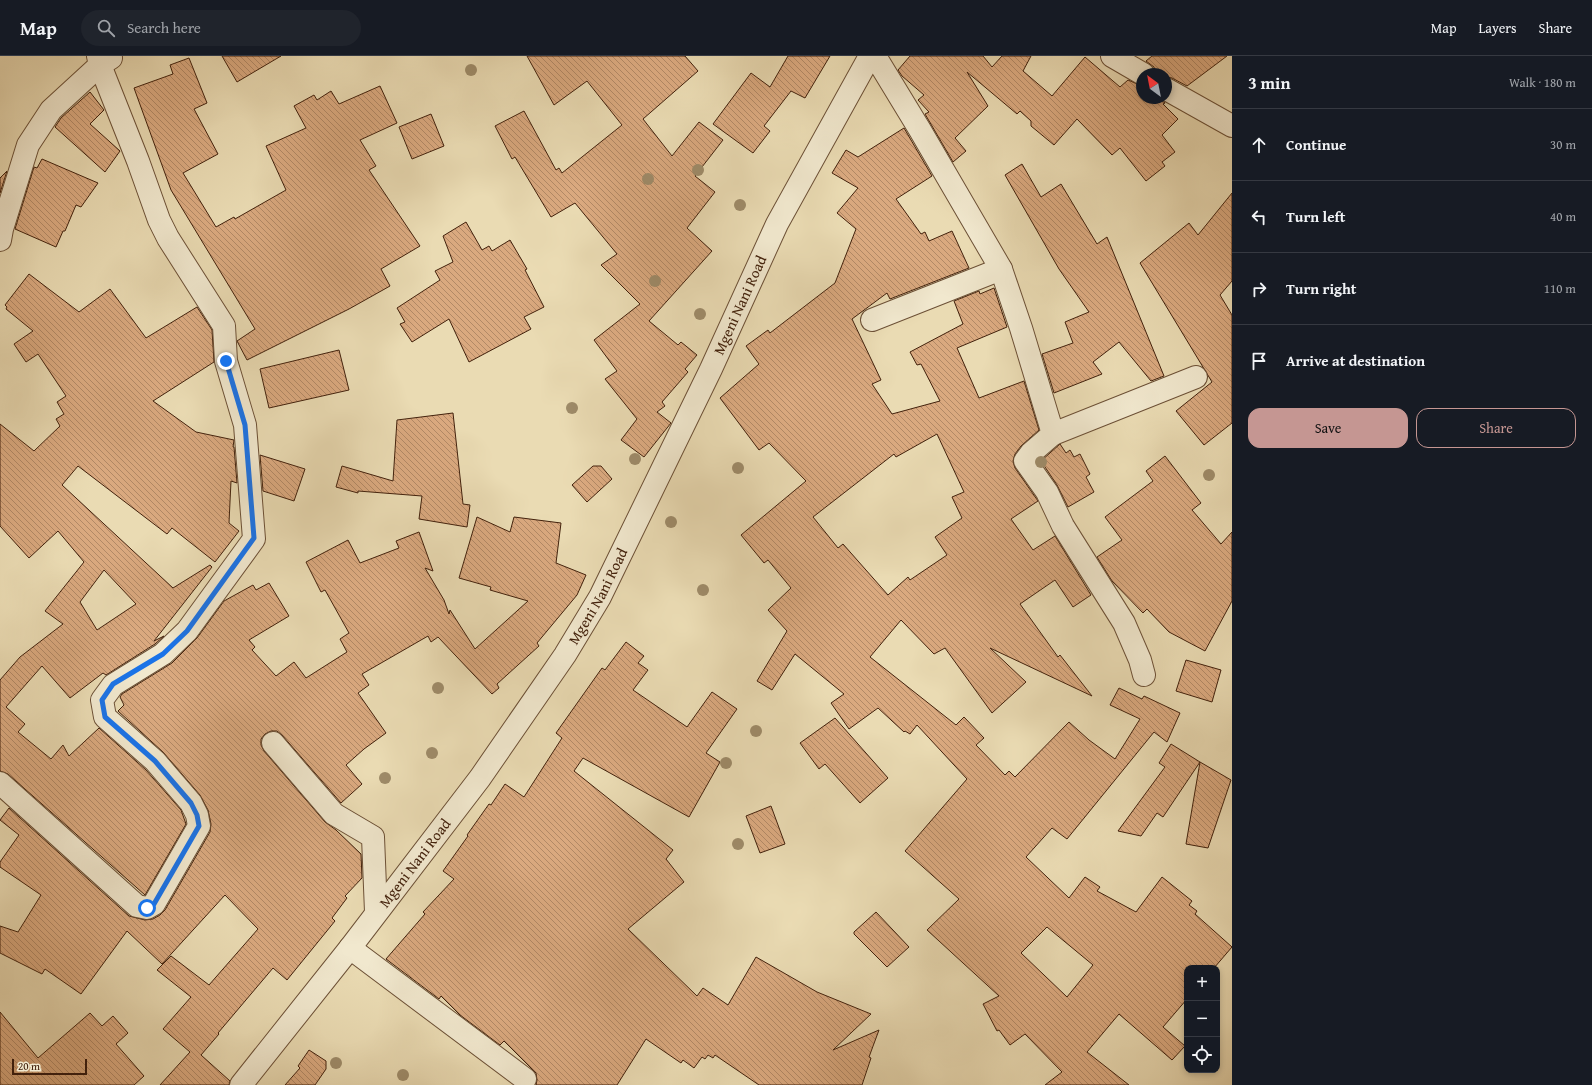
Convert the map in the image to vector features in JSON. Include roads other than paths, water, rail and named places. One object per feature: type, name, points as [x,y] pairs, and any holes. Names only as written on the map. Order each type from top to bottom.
[{"type":"street","name":"Mgeni Nani Road","points":[[241,1085],[350,948],[376,912],[480,778],[566,656],[600,597],[711,369],[777,224],[870,56]]},
{"type":"street","points":[[875,56],[1001,269],[1021,328],[1053,434]]},
{"type":"street","points":[[1112,56],[1140,66]]},
{"type":"street","points":[[0,783],[137,906],[147,908],[154,904],[199,826],[197,815],[191,803],[155,761],[105,717],[102,700],[113,684],[163,654],[187,631],[254,538],[245,425],[226,361],[224,326],[168,238],[159,220],[104,59],[51,110],[28,144],[1,232]]},
{"type":"street","points":[[1172,92],[1232,126]]},
{"type":"street","points":[[872,320],[1001,269]]},
{"type":"street","points":[[1144,675],[1140,660],[1124,623],[1063,526],[1047,492],[1025,461],[1031,453],[1053,434],[1196,377]]},
{"type":"street","points":[[274,743],[334,814],[373,837],[376,912]]},
{"type":"street","points":[[350,948],[525,1079]]}]
